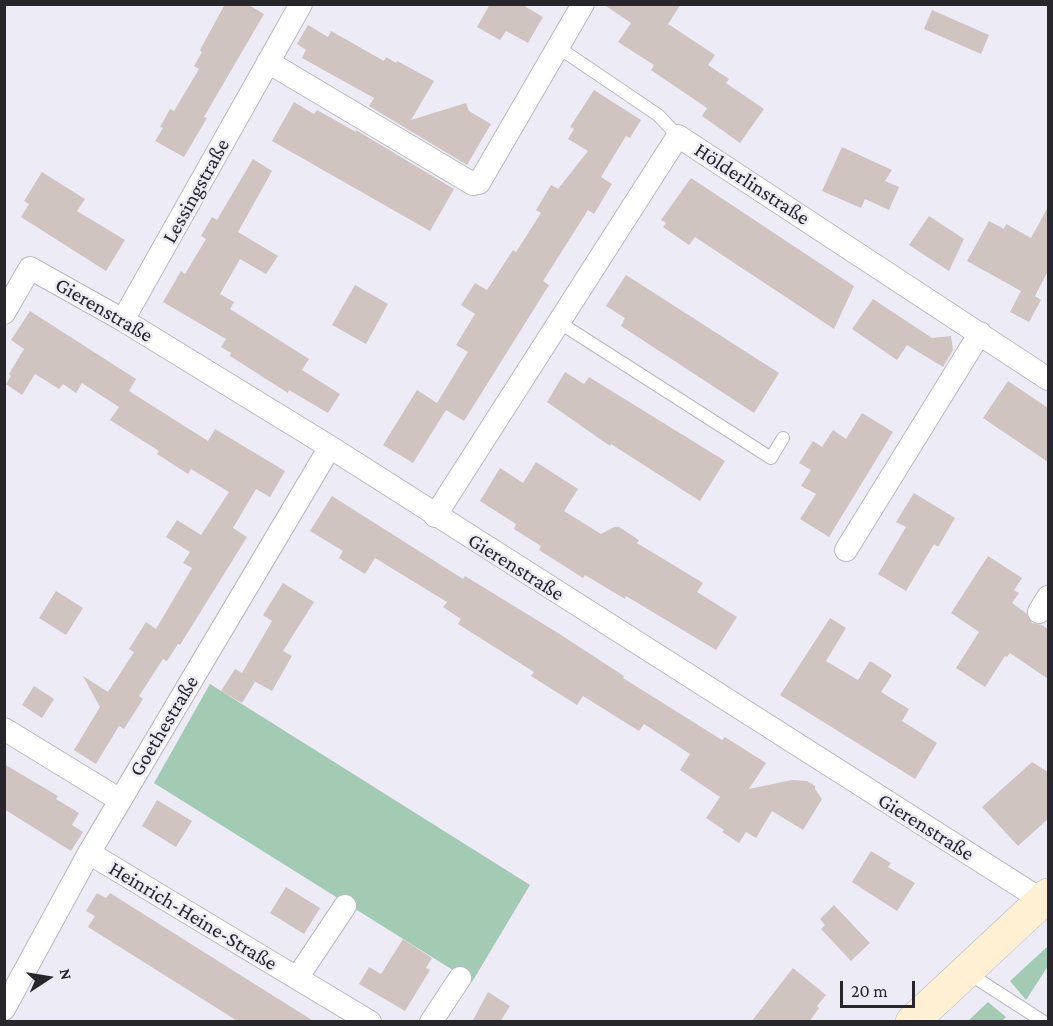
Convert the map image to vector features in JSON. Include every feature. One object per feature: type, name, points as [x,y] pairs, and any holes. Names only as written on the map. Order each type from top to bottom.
[{"type":"street","name":"Lessingstraße","points":[[123,320],[301,4]]},
{"type":"street","points":[[268,62],[476,183],[559,48],[583,4]]},
{"type":"street","name":"Hölderlinstraße","points":[[435,516],[678,136],[1048,379]]},
{"type":"street","name":"Gierenstraße","points":[[4,313],[30,268],[123,320],[330,447],[435,516],[1046,900]]},
{"type":"street","points":[[846,550],[980,333]]},
{"type":"street","name":"Goethestraße","points":[[6,1000],[120,800],[330,447]]},
{"type":"street","points":[[4,729],[120,800]]},
{"type":"street","name":"Heinrich-Heine-Straße","points":[[89,853],[370,1022]]},
{"type":"street","points":[[912,1022],[1046,900]]},
{"type":"street","name":"Heinrich-Heine-Straße","points":[[297,978],[345,906]]},
{"type":"street","points":[[431,1022],[460,978]]},
{"type":"lane","points":[[559,48],[658,115],[678,136]]},
{"type":"lane","points":[[560,323],[771,458],[783,438]]},
{"type":"lane","points":[[967,972],[1044,1022]]},
{"type":"green space","points":[[210,684],[530,885],[472,982],[154,783]]},
{"type":"green space","points":[[1048,946],[1048,966],[1026,1000],[1010,981]]},
{"type":"green space","points":[[988,1002],[1006,1017],[1002,1021],[968,1021]]},
{"type":"building","points":[[225,4],[247,4],[264,14],[204,117],[207,118],[184,157],[155,141],[170,109],[174,111],[199,69],[194,66],[202,52],[200,50]]},
{"type":"building","points":[[490,4],[521,4],[543,17],[528,43],[506,31],[500,40],[477,27]]},
{"type":"building","points":[[603,4],[681,4],[668,24],[715,55],[708,65],[729,79],[726,83],[764,109],[740,143],[702,116],[707,108],[651,70],[654,65],[618,42],[631,23]]},
{"type":"building","points":[[932,10],[989,35],[981,54],[924,29]]},
{"type":"building","points":[[308,25],[328,37],[331,31],[384,61],[386,57],[396,63],[397,61],[434,81],[411,120],[466,103],[469,111],[491,124],[467,165],[369,106],[374,98],[302,58],[306,50],[297,44]]},
{"type":"building","points":[[594,90],[641,120],[630,138],[626,136],[601,177],[612,184],[594,214],[588,210],[543,281],[549,285],[464,421],[446,410],[413,463],[383,445],[417,390],[437,403],[468,352],[456,345],[475,314],[461,305],[475,283],[487,290],[513,250],[516,252],[541,213],[536,210],[551,185],[558,189],[588,151],[568,139],[574,129],[570,127]]},
{"type":"building","points":[[294,102],[314,114],[317,110],[356,132],[356,130],[454,189],[430,231],[272,141]]},
{"type":"building","points":[[842,147],[892,170],[885,181],[899,187],[889,210],[865,199],[861,208],[822,191]]},
{"type":"building","points":[[253,159],[272,171],[238,232],[278,256],[266,274],[240,259],[220,294],[234,302],[230,309],[309,359],[302,370],[340,394],[328,413],[289,390],[288,393],[230,356],[231,353],[221,347],[226,339],[163,302],[181,271],[185,274],[206,239],[201,236],[212,217],[217,220]]},
{"type":"building","points":[[42,172],[85,199],[77,211],[125,240],[106,271],[21,217],[29,204],[24,201]]},
{"type":"building","points":[[691,178],[854,286],[834,329],[695,237],[689,245],[663,227],[666,223],[661,220]]},
{"type":"building","points":[[1048,207],[1048,271],[1035,296],[1041,300],[1029,322],[1010,312],[1021,291],[967,261],[989,221],[1004,229],[1006,224],[1031,238]]},
{"type":"building","points":[[929,216],[964,239],[949,271],[909,245]]},
{"type":"building","points":[[626,275],[779,373],[754,413],[621,326],[625,318],[606,306]]},
{"type":"building","points":[[355,285],[388,304],[366,344],[332,325]]},
{"type":"building","points":[[873,299],[932,338],[951,336],[953,350],[943,367],[907,345],[897,360],[852,329]]},
{"type":"building","points":[[30,311],[136,379],[129,391],[208,441],[215,429],[285,471],[270,497],[256,489],[233,528],[247,537],[180,645],[178,644],[167,661],[163,659],[139,696],[143,699],[124,729],[119,726],[96,764],[74,750],[100,707],[83,676],[108,692],[134,652],[129,649],[146,622],[156,629],[192,568],[183,563],[190,552],[166,537],[177,520],[201,535],[229,492],[191,469],[188,474],[157,454],[159,451],[110,420],[119,407],[82,383],[76,393],[63,384],[59,389],[35,374],[22,395],[6,384],[11,376],[9,374],[24,349],[11,340]]},
{"type":"building","points":[[565,372],[584,384],[589,377],[725,461],[700,501],[611,444],[610,446],[547,402]]},
{"type":"building","points":[[1008,381],[1048,408],[1048,462],[983,418]]},
{"type":"building","points":[[862,413],[893,432],[829,537],[800,519],[816,494],[801,486],[811,470],[799,463],[813,441],[822,447],[833,430],[846,439]]},
{"type":"building","points":[[536,462],[578,489],[564,511],[601,534],[614,527],[619,527],[639,540],[637,543],[703,583],[697,592],[737,617],[716,650],[626,596],[625,599],[585,575],[583,578],[539,550],[541,546],[514,529],[516,524],[480,501],[500,468],[523,483]]},
{"type":"building","points":[[914,493],[955,518],[938,547],[934,544],[906,591],[878,574],[906,527],[896,522]]},
{"type":"building","points":[[332,496],[463,579],[465,576],[558,633],[624,676],[623,678],[722,740],[725,737],[766,763],[749,789],[792,780],[807,781],[815,786],[822,799],[803,830],[772,811],[756,838],[746,832],[739,843],[722,832],[724,830],[706,818],[720,797],[680,770],[690,754],[644,724],[639,731],[583,696],[577,705],[531,676],[534,672],[458,624],[461,619],[443,607],[447,602],[375,558],[365,574],[339,558],[343,551],[310,531]]},
{"type":"building","points":[[988,556],[1022,578],[1014,590],[1019,593],[1012,603],[1026,613],[1032,623],[1048,629],[1048,679],[1010,653],[1007,657],[1005,656],[985,687],[956,668],[979,632],[951,613]]},
{"type":"building","points":[[283,583],[314,602],[283,651],[292,656],[272,691],[250,679],[255,682],[242,703],[221,691],[235,669],[242,673],[272,621],[263,615]]},
{"type":"building","points":[[56,591],[83,608],[66,635],[39,618]]},
{"type":"building","points":[[830,618],[846,628],[826,661],[858,680],[870,661],[892,675],[881,692],[909,709],[902,721],[937,743],[915,779],[780,695]]},
{"type":"building","points":[[34,686],[54,699],[42,718],[22,705]]},
{"type":"building","points":[[1032,762],[1048,772],[1048,819],[1018,846],[982,807]]},
{"type":"building","points":[[4,764],[58,796],[56,799],[79,813],[72,825],[83,832],[71,851],[4,809]]},
{"type":"building","points":[[157,800],[192,821],[176,847],[142,826]]},
{"type":"building","points":[[871,851],[891,863],[888,867],[915,883],[897,911],[852,882]]},
{"type":"building","points":[[286,887],[320,908],[304,934],[270,913]]},
{"type":"building","points":[[97,893],[106,898],[110,893],[315,1022],[239,1022],[88,927],[95,916],[86,911]]},
{"type":"building","points":[[834,905],[870,943],[851,961],[821,929],[825,925],[820,919]]},
{"type":"building","points":[[403,939],[432,958],[426,968],[430,970],[405,1011],[359,984],[369,967],[381,974]]},
{"type":"building","points":[[793,968],[826,995],[809,1022],[751,1022]]},
{"type":"building","points":[[488,992],[510,1006],[500,1022],[472,1022]]}]
